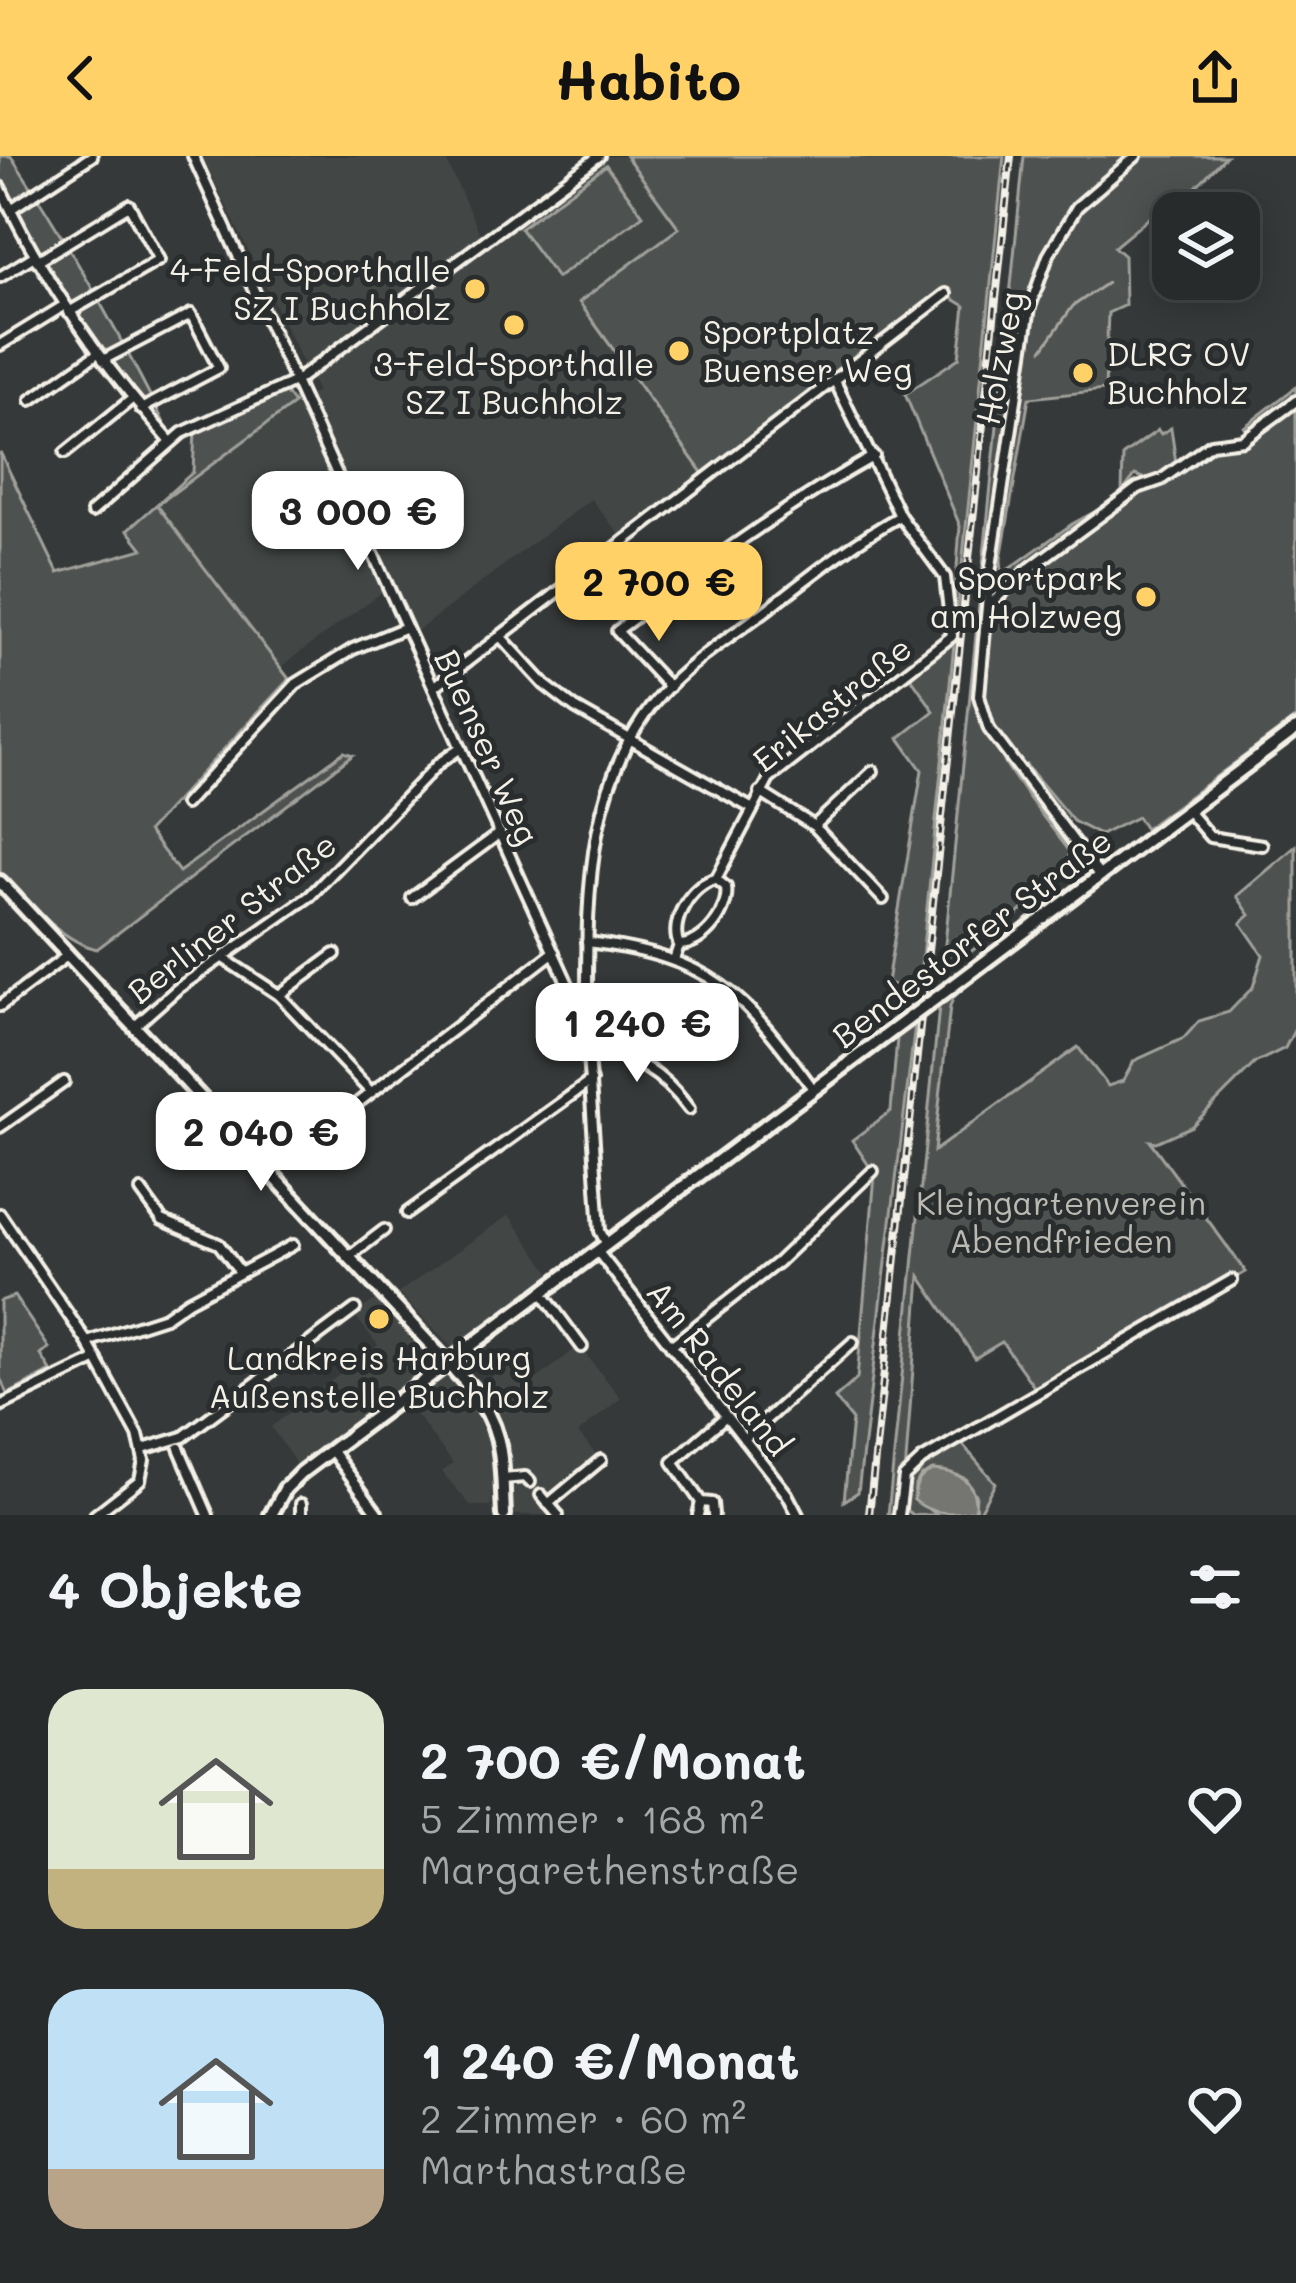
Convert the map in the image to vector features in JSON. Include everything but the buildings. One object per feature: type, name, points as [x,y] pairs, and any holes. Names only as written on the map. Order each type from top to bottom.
[{"type":"street","points":[[6,208],[92,156]]},
{"type":"street","name":"Buenser Weg","points":[[193,156],[586,1024],[603,1248]]},
{"type":"street","points":[[92,512],[171,442],[296,381],[599,156]]},
{"type":"street","name":"Holzweg","points":[[1099,875],[989,730],[979,696],[989,573],[1030,308],[1048,256],[1077,207],[1136,156]]},
{"type":"street","points":[[0,187],[6,208],[67,309],[132,398],[171,442]]},
{"type":"street","points":[[0,277],[129,206],[159,260],[0,346]]},
{"type":"street","points":[[434,687],[946,294]]},
{"type":"street","points":[[31,400],[100,356],[191,314],[219,368],[141,409]]},
{"type":"street","points":[[578,1006],[587,999],[590,878],[597,826],[629,736],[669,687],[867,534],[900,516],[834,380]]},
{"type":"street","points":[[65,453],[132,398]]},
{"type":"street","points":[[990,604],[1030,568],[1138,488],[1161,480],[1211,444],[1243,440],[1296,401]]},
{"type":"street","points":[[669,687],[617,631],[722,551],[874,456]]},
{"type":"street","name":"Erikastraße","points":[[680,945],[676,925],[687,903],[700,886],[716,879],[760,792],[781,769],[952,636],[947,582],[900,516]]},
{"type":"street","points":[[185,804],[296,684],[353,650],[406,627]]},
{"type":"street","points":[[500,636],[544,685],[574,708],[751,808]]},
{"type":"street","name":"Bendestorfer Straße","points":[[272,1515],[285,1489],[331,1450],[1296,729]]},
{"type":"street","name":"Berliner Straße","points":[[135,1026],[177,989],[310,896],[439,763],[461,748]]},
{"type":"street","points":[[814,826],[873,771]]},
{"type":"street","points":[[760,792],[814,826],[883,899]]},
{"type":"street","points":[[1187,810],[1210,837],[1262,844]]},
{"type":"street","points":[[412,898],[500,833]]},
{"type":"street","name":"Erikastraße","points":[[680,945],[692,945],[703,937],[725,905],[726,887],[716,879]]},
{"type":"street","points":[[0,882],[448,1361],[495,1422],[502,1453],[504,1515]]},
{"type":"street","points":[[587,943],[628,947],[703,972],[764,1020],[814,1090]]},
{"type":"street","name":"Erikastraße","points":[[674,960],[680,945]]},
{"type":"street","points":[[325,1128],[554,952]]},
{"type":"street","points":[[279,995],[335,954]]},
{"type":"street","points":[[0,1006],[68,955]]},
{"type":"street","points":[[223,958],[279,995],[371,1092]]},
{"type":"street","points":[[590,1051],[626,1057],[649,1067],[689,1109]]},
{"type":"street","points":[[407,1213],[591,1081]]},
{"type":"street","points":[[0,1127],[64,1082]]},
{"type":"street","points":[[270,1170],[306,1143]]},
{"type":"street","points":[[671,1346],[778,1262],[873,1171]]},
{"type":"street","points":[[141,1192],[162,1220],[219,1244],[240,1272]]},
{"type":"street","points":[[0,1214],[87,1342],[143,1449],[140,1480],[94,1515]]},
{"type":"street","points":[[350,1256],[384,1230]]},
{"type":"street","points":[[87,1342],[165,1317],[293,1245]]},
{"type":"street","name":"Am Radeland","points":[[603,1248],[671,1346],[794,1502],[798,1515]]},
{"type":"street","points":[[899,1515],[904,1478],[922,1460],[1232,1280]]},
{"type":"street","points":[[542,1293],[582,1346]]},
{"type":"street","points":[[143,1449],[176,1441],[355,1309]]},
{"type":"street","points":[[744,1439],[853,1342]]},
{"type":"street","points":[[0,1406],[97,1359]]},
{"type":"street","points":[[700,1502],[673,1462],[726,1416]]},
{"type":"street","points":[[179,1448],[208,1515]]},
{"type":"street","points":[[331,1450],[377,1512]]},
{"type":"street","points":[[548,1504],[601,1460]]},
{"type":"street","points":[[502,1479],[530,1481]]},
{"type":"street","points":[[541,1496],[558,1515]]},
{"type":"street","points":[[698,1515],[700,1502]]},
{"type":"street","points":[[700,1502],[712,1503],[713,1515]]},
{"type":"shaded area","points":[[202,156],[444,156],[480,234],[587,156],[626,156],[679,228],[579,302],[706,478],[624,540],[591,499],[417,631],[393,584],[280,667],[156,505],[317,392]]},
{"type":"shaded area","points":[[509,1215],[553,1276],[452,1347],[398,1293]]},
{"type":"shaded area","points":[[376,1299],[430,1362],[299,1468],[271,1427],[378,1345],[354,1315]]},
{"type":"shaded area","points":[[579,1346],[621,1398],[578,1433],[601,1460],[549,1504],[558,1515],[508,1515],[505,1431],[479,1386],[520,1356],[537,1379]]},
{"type":"shaded area","points":[[445,1373],[490,1428],[496,1472],[491,1506],[471,1506],[442,1472],[453,1463],[406,1402]]},
{"type":"shaded area","points":[[933,1470],[965,1480],[973,1492],[975,1510],[943,1512],[914,1500],[918,1481]]},
{"type":"green space","points":[[0,156],[11,156],[74,257],[168,431],[165,435],[65,305],[0,187]]},
{"type":"green space","points":[[626,156],[1004,156],[918,996],[887,982],[922,770],[899,738],[934,711],[908,673],[952,636],[960,526],[905,394],[959,358],[965,306],[945,294],[706,478],[579,302],[679,228]]},
{"type":"green space","points":[[1024,156],[1226,156],[1191,192],[1152,192],[1152,216],[1114,247],[1124,256],[1125,305],[1108,313],[1105,390],[1029,398],[1002,574],[1109,504],[1002,583],[1002,588],[1138,488],[1161,480],[1211,444],[1250,435],[1244,427],[1296,387],[1296,718],[1145,829],[1137,817],[1100,835],[1073,821],[1026,765],[1019,769],[989,729],[977,696],[983,718],[1003,759],[1070,852],[1064,866],[1034,899],[942,974]]},
{"type":"green space","points":[[606,165],[643,215],[557,278],[520,228]]},
{"type":"green space","points":[[285,392],[294,404],[157,505],[289,679],[148,831],[179,872],[344,752],[353,755],[97,949],[83,945],[44,918],[0,872],[0,452],[58,573],[143,549],[128,530],[193,472],[195,431]]},
{"type":"green space","points":[[1171,428],[1176,463],[1149,480],[1135,475],[1122,493],[1123,455],[1158,430],[1161,434]]},
{"type":"green space","name":"Kleingartenverein Abendfrieden","points":[[1296,846],[1296,1027],[1285,1048],[1255,1063],[1192,1126],[1150,1141],[1246,1272],[1037,1391],[1002,1342],[975,1358],[920,1276],[905,1475],[958,1439],[995,1483],[977,1515],[964,1515],[975,1510],[976,1496],[965,1478],[922,1475],[914,1499],[938,1515],[913,1515],[901,1505],[899,1515],[888,1515],[939,1007],[966,986],[950,1007],[934,1151],[1078,1047],[1108,1086],[1123,1081],[1134,1061],[1184,1038],[1199,1021],[1229,1012],[1253,987],[1263,955],[1241,923],[1250,915],[1237,896]]},
{"type":"green space","points":[[915,1025],[858,1492],[844,1501],[852,1420],[835,1398],[857,1379],[875,1175],[852,1140],[891,1111],[897,1038]]},
{"type":"green space","points":[[14,1296],[49,1348],[41,1355],[51,1371],[8,1394],[0,1378],[0,1301]]},
{"type":"waterway","points":[[1042,350],[1073,306],[1107,283]]},
{"type":"railway","points":[[869,1515],[1011,156]]},
{"type":"place","name":"4-Feld-Sporthalle SZ I Buchholz","points":[[475,289]]},
{"type":"place","name":"3-Feld-Sporthalle SZ I Buchholz","points":[[514,325]]},
{"type":"place","name":"Sportplatz Buenser Weg","points":[[679,351]]},
{"type":"place","name":"DLRG OV Buchholz","points":[[1083,373]]},
{"type":"place","name":"Sportpark am Holzweg","points":[[1146,597]]},
{"type":"place","name":"Landkreis Harburg Außenstelle Buchholz","points":[[379,1319]]}]
